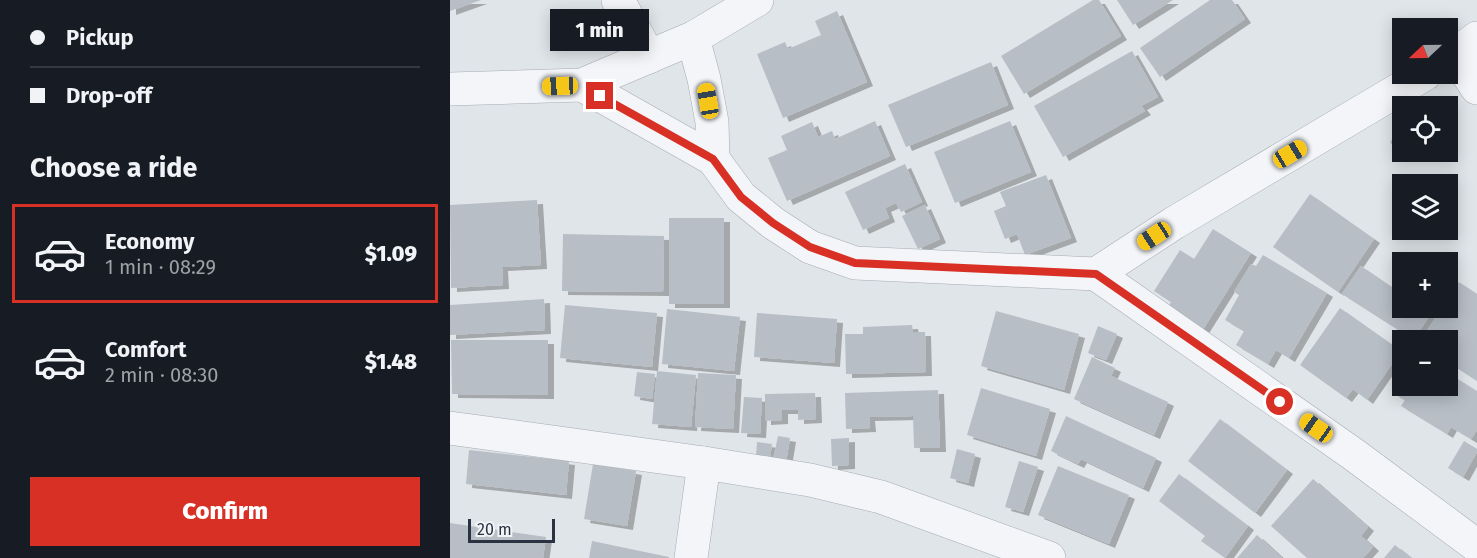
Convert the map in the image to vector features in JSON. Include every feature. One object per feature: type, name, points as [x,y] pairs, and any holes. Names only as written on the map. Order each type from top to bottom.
[{"type":"street","points":[[618,0],[649,57]]},
{"type":"street","points":[[450,89],[582,85],[693,38],[757,0]]},
{"type":"street","points":[[693,38],[712,122],[713,159]]},
{"type":"street","points":[[1460,51],[1477,88]]},
{"type":"street","points":[[1096,274],[1174,223],[1408,84]]},
{"type":"street","points":[[582,85],[713,159],[741,197],[773,223],[810,247],[855,263],[1096,274],[1353,454],[1477,546]]},
{"type":"street","points":[[450,428],[810,480],[881,497],[1049,558]]},
{"type":"street","points":[[691,558],[704,463]]},
{"type":"building","points":[[450,0],[481,0],[450,11]]},
{"type":"building","points":[[1093,0],[1099,0],[1121,36],[1024,94],[1001,56]]},
{"type":"building","points":[[1117,0],[1173,0],[1133,25]]},
{"type":"building","points":[[1210,0],[1232,0],[1245,19],[1160,77],[1140,48]]},
{"type":"building","points":[[837,11],[867,82],[783,118],[757,54],[785,42],[788,49],[821,35],[815,21]]},
{"type":"building","points":[[1132,51],[1158,97],[1141,106],[1145,111],[1063,157],[1034,106]]},
{"type":"building","points":[[991,62],[1008,105],[906,147],[888,105]]},
{"type":"building","points":[[875,121],[890,156],[787,201],[768,158],[787,150],[781,136],[812,122],[818,137],[832,131],[835,139]]},
{"type":"building","points":[[1010,121],[1031,172],[955,203],[934,152]]},
{"type":"building","points":[[905,164],[922,202],[901,212],[896,203],[885,208],[889,218],[863,230],[845,192]]},
{"type":"building","points":[[1046,175],[1071,238],[1025,255],[1017,234],[1005,239],[994,211],[1006,206],[1000,192]]},
{"type":"building","points":[[1310,194],[1374,239],[1338,292],[1273,247]]},
{"type":"building","points":[[537,200],[541,265],[502,267],[503,285],[451,288],[450,205]]},
{"type":"building","points":[[925,205],[940,239],[918,249],[902,216]]},
{"type":"building","points":[[669,218],[724,218],[724,304],[669,304]]},
{"type":"building","points":[[1213,229],[1251,253],[1202,331],[1167,309],[1171,302],[1154,291],[1180,250],[1194,259]]},
{"type":"building","points":[[563,234],[664,236],[663,292],[562,291]]},
{"type":"building","points":[[1263,255],[1327,293],[1289,358],[1276,350],[1268,364],[1236,345],[1244,331],[1225,320],[1239,295],[1234,292],[1251,264],[1256,266]]},
{"type":"building","points":[[1361,266],[1392,287],[1392,318],[1428,318],[1420,330],[1398,330],[1342,294]]},
{"type":"building","points":[[1459,282],[1477,294],[1477,381],[1458,369],[1458,330],[1428,330],[1435,318],[1458,318]]},
{"type":"building","points":[[544,299],[545,330],[450,335],[450,305]]},
{"type":"building","points":[[565,305],[657,313],[652,367],[560,358]]},
{"type":"building","points":[[1340,308],[1392,345],[1392,364],[1367,400],[1353,389],[1346,398],[1300,365]]},
{"type":"building","points":[[667,309],[740,317],[734,371],[662,364]]},
{"type":"building","points":[[996,311],[1079,334],[1064,390],[981,366]]},
{"type":"building","points":[[757,313],[837,319],[834,363],[754,357]]},
{"type":"building","points":[[912,325],[913,332],[925,332],[926,372],[846,374],[845,334],[863,334],[863,327]]},
{"type":"building","points":[[1098,326],[1117,334],[1106,360],[1088,353]]},
{"type":"building","points":[[451,340],[548,340],[548,395],[452,394]]},
{"type":"building","points":[[1092,357],[1115,368],[1111,376],[1168,402],[1154,435],[1074,399]]},
{"type":"building","points":[[657,371],[696,375],[691,427],[652,424]]},
{"type":"building","points":[[637,372],[655,374],[652,399],[634,396]]},
{"type":"building","points":[[698,373],[736,375],[733,429],[695,427]]},
{"type":"building","points":[[1458,379],[1477,391],[1477,430],[1471,439],[1451,427],[1447,434],[1401,406],[1405,400],[1398,396],[1458,396]]},
{"type":"building","points":[[981,388],[1050,409],[1036,456],[967,435]]},
{"type":"building","points":[[938,390],[940,448],[914,448],[913,416],[869,417],[870,428],[846,429],[845,393]]},
{"type":"building","points":[[815,393],[816,419],[798,420],[798,410],[782,410],[782,420],[765,421],[765,394]]},
{"type":"building","points":[[744,397],[762,398],[760,434],[741,433]]},
{"type":"building","points":[[1066,416],[1156,458],[1143,488],[1081,459],[1078,464],[1051,451]]},
{"type":"building","points":[[1220,419],[1287,470],[1255,513],[1188,461]]},
{"type":"building","points":[[778,436],[790,438],[786,462],[773,460]]},
{"type":"building","points":[[849,438],[849,465],[832,466],[831,439]]},
{"type":"building","points":[[1464,441],[1477,449],[1477,452],[1463,477],[1448,468]]},
{"type":"building","points":[[757,442],[772,444],[770,458],[756,456]]},
{"type":"building","points":[[957,449],[975,454],[968,483],[950,478]]},
{"type":"building","points":[[469,450],[569,461],[566,495],[466,484]]},
{"type":"building","points":[[1019,461],[1038,467],[1023,512],[1005,507]]},
{"type":"building","points":[[593,464],[636,471],[627,526],[584,519]]},
{"type":"building","points":[[1058,466],[1129,495],[1109,544],[1038,515]]},
{"type":"building","points":[[1179,474],[1248,526],[1225,558],[1201,541],[1205,536],[1159,501]]},
{"type":"building","points":[[1313,479],[1368,527],[1361,536],[1373,547],[1363,558],[1307,558],[1271,526]]},
{"type":"building","points":[[450,523],[546,537],[543,558],[450,558]]},
{"type":"building","points":[[1257,535],[1282,558],[1237,558]]},
{"type":"building","points":[[592,541],[669,557],[669,558],[589,558]]},
{"type":"building","points":[[1395,545],[1411,558],[1384,558]]},
{"type":"route","points":[[600,96],[713,159],[741,197],[773,223],[810,247],[855,263],[1096,274],[1280,402]]}]
